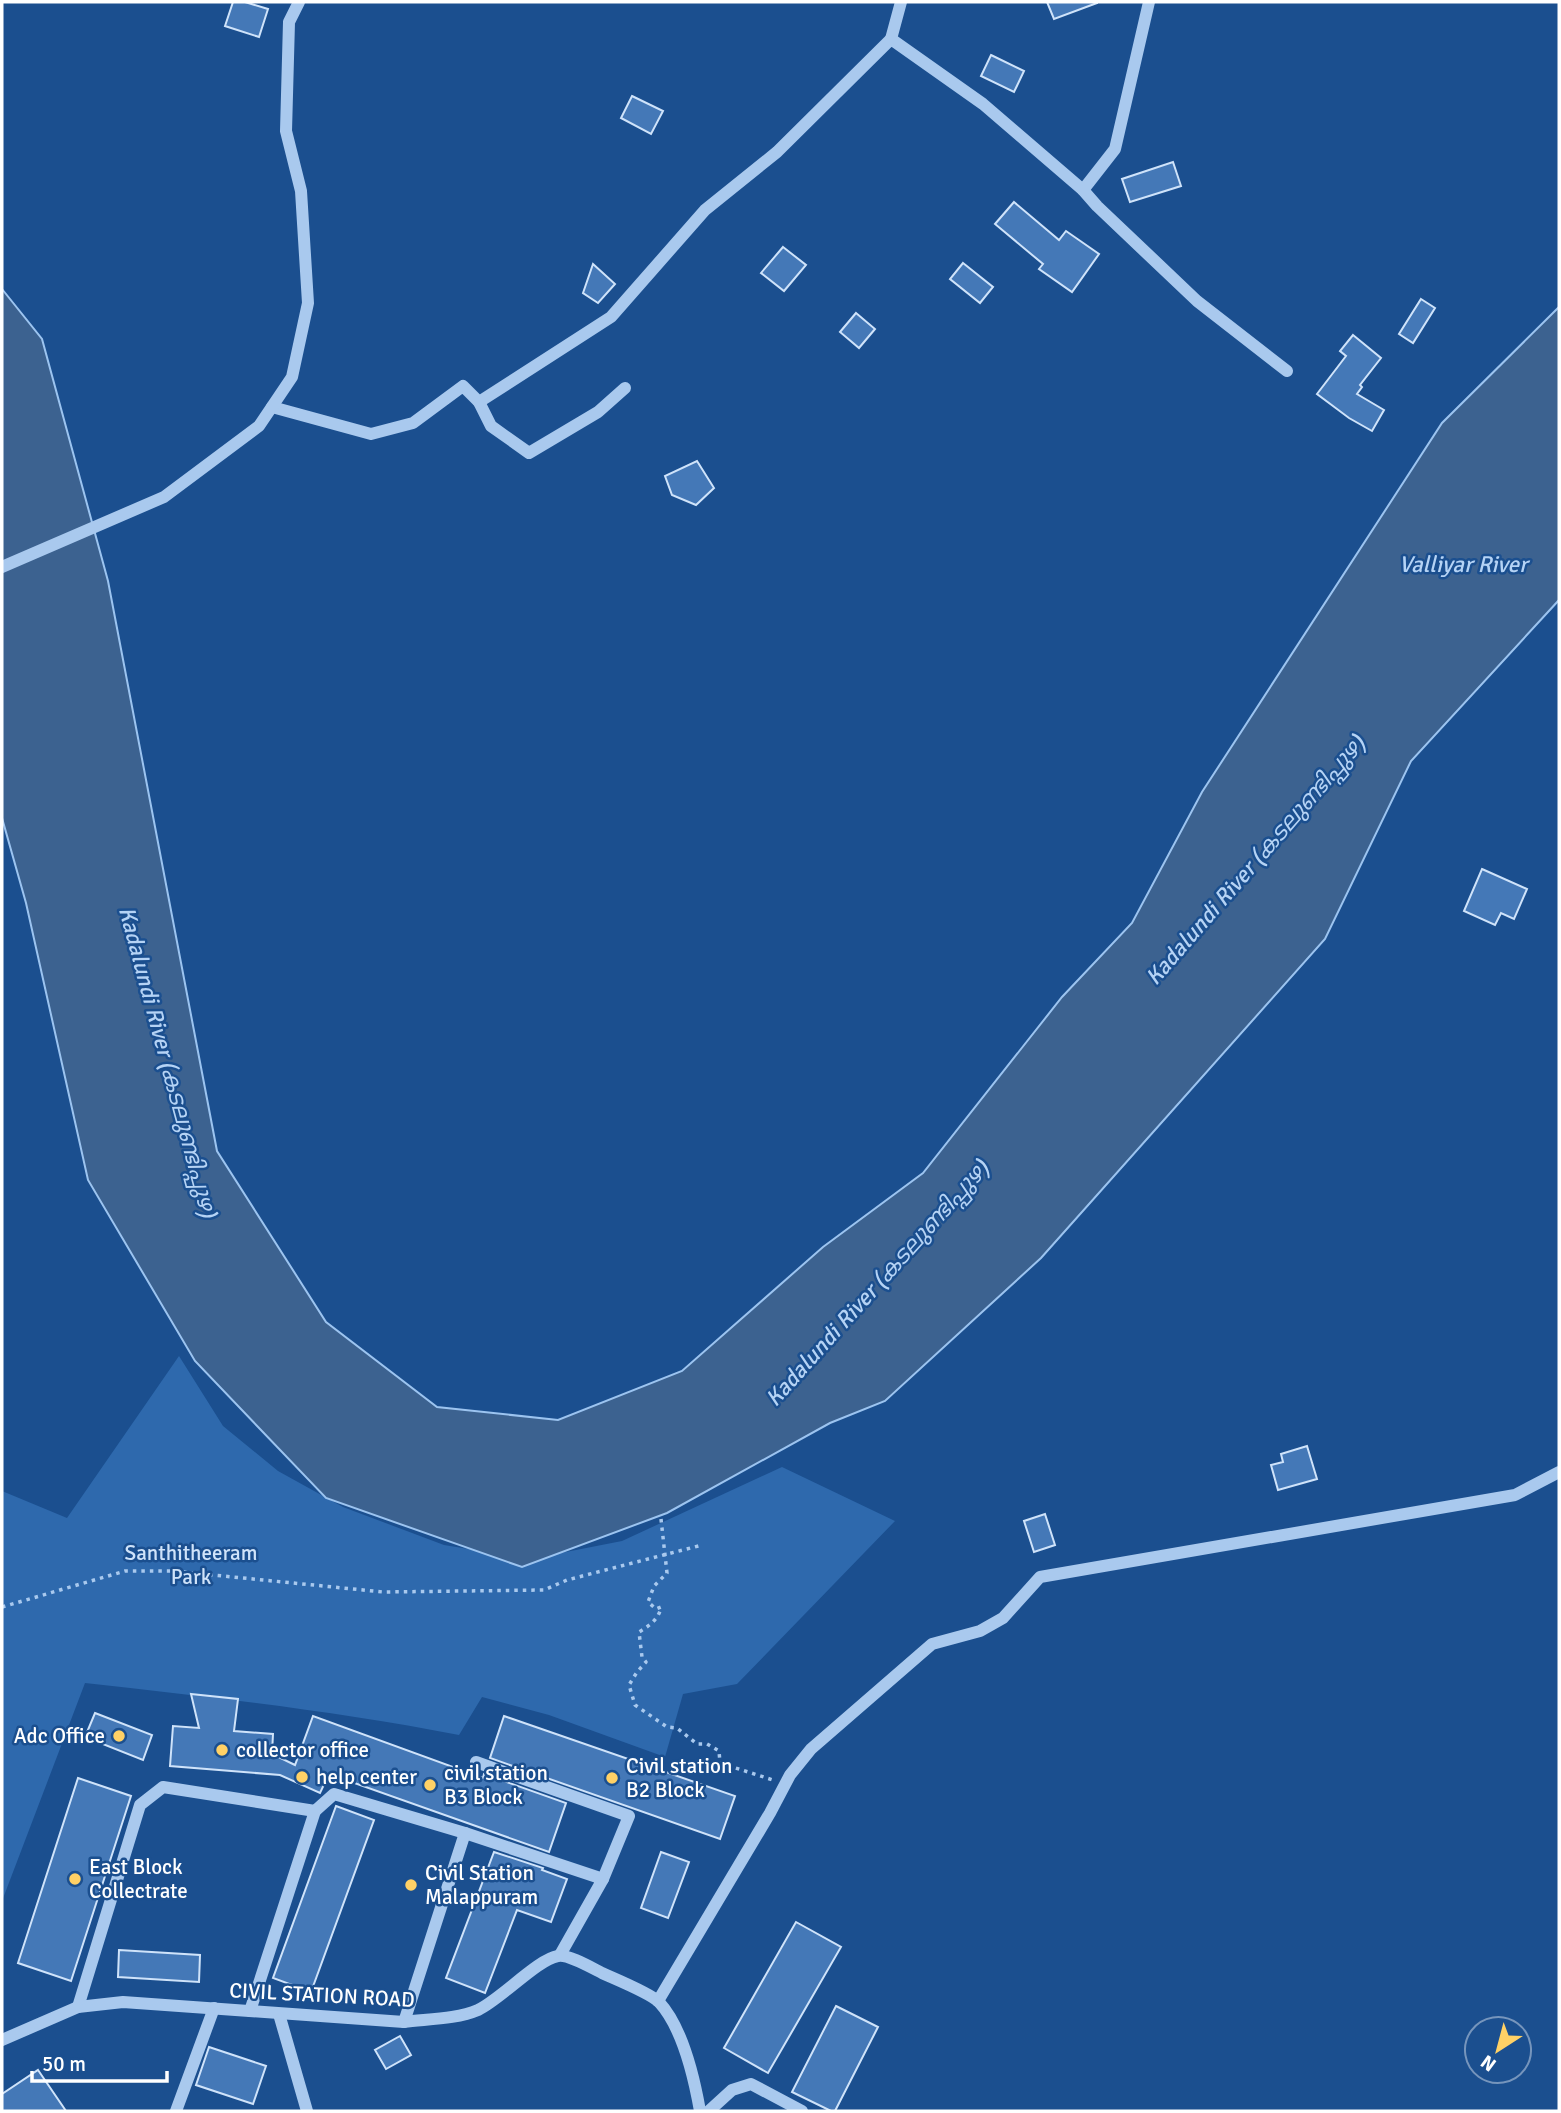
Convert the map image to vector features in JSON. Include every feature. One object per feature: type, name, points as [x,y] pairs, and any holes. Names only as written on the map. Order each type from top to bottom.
[{"type":"street","points":[[2,567],[164,497],[259,426],[292,377],[308,303],[301,191],[286,131],[289,22],[299,2]]},
{"type":"street","points":[[480,402],[611,317],[705,210],[777,152],[891,39],[901,2]]},
{"type":"street","points":[[1083,190],[1115,149],[1149,2]]},
{"type":"street","points":[[891,39],[983,104],[1083,190],[1197,301],[1287,371]]},
{"type":"street","points":[[272,407],[372,434],[413,423],[463,386],[480,402],[491,426],[529,453],[598,412],[625,388]]},
{"type":"street","points":[[658,2001],[784,1785],[811,1749],[932,1644],[980,1631],[1003,1618],[1040,1577],[1515,1495],[1559,1472]]},
{"type":"street","points":[[476,1762],[629,1816],[603,1879],[560,1955],[590,1966],[658,2001],[675,2026],[695,2081],[700,2111]]},
{"type":"street","points":[[78,2007],[140,1805],[163,1787],[315,1811]]},
{"type":"street","points":[[250,2011],[315,1811],[334,1794],[465,1833],[603,1879]]},
{"type":"street","points":[[404,2022],[465,1833]]},
{"type":"street","name":"CIVIL STATION ROAD","points":[[2,2040],[78,2007],[123,2002],[404,2022],[441,2018],[478,2010],[519,1982],[546,1959],[560,1955]]},
{"type":"street","name":"CIVIL STATION ROAD","points":[[176,2111],[214,2008]]},
{"type":"street","points":[[279,2014],[307,2111]]},
{"type":"street","points":[[709,2111],[732,2090],[751,2084],[802,2111]]},
{"type":"path","points":[[661,1519],[667,1573],[654,1587],[648,1602],[656,1609],[661,1607],[660,1614],[639,1632],[642,1657],[646,1662],[629,1685],[635,1705],[667,1727],[677,1728],[696,1744],[707,1744],[719,1751],[720,1763],[784,1785]]},
{"type":"path","points":[[2,1607],[124,1572],[173,1572],[383,1592],[544,1590],[567,1580],[702,1545]]},
{"type":"green space","name":"Santhitheeram Park","points":[[179,1356],[223,1426],[278,1471],[343,1507],[444,1545],[530,1559],[622,1541],[782,1467],[895,1521],[737,1684],[683,1694],[665,1757],[549,1715],[482,1697],[459,1735],[226,1699],[85,1683],[2,1901],[2,1491],[67,1518]]},
{"type":"water","name":"Valliyar River","points":[[2,289],[42,339],[108,581],[217,1151],[326,1322],[437,1407],[558,1420],[682,1371],[823,1247],[923,1173],[1062,997],[1132,923],[1202,792],[1442,423],[1559,307],[1559,600],[1411,761],[1325,939],[1041,1258],[885,1401],[830,1423],[667,1513],[522,1567],[326,1498],[195,1361],[88,1180],[26,903],[2,818]]},
{"type":"building","points":[[233,2],[245,2],[268,9],[259,37],[225,26]]},
{"type":"building","points":[[1047,2],[1097,2],[1097,3],[1054,19]]},
{"type":"building","points":[[991,55],[1024,71],[1014,92],[981,76]]},
{"type":"building","points":[[632,96],[663,111],[651,134],[621,118]]},
{"type":"building","points":[[1173,162],[1181,186],[1130,202],[1122,179]]},
{"type":"building","points":[[1014,202],[1059,240],[1066,231],[1099,254],[1072,292],[1039,269],[1043,264],[995,224]]},
{"type":"building","points":[[783,247],[806,265],[784,291],[761,273]]},
{"type":"building","points":[[963,263],[993,287],[980,303],[950,279]]},
{"type":"building","points":[[593,264],[615,284],[598,303],[583,293]]},
{"type":"building","points":[[1421,299],[1435,308],[1413,343],[1399,334]]},
{"type":"building","points":[[856,313],[875,329],[859,348],[840,332]]},
{"type":"building","points":[[1353,335],[1381,358],[1360,385],[1362,387],[1357,394],[1384,410],[1372,431],[1317,394],[1346,356],[1340,351]]},
{"type":"building","points":[[697,461],[714,488],[696,505],[672,495],[665,476]]},
{"type":"building","points":[[1482,869],[1527,889],[1514,919],[1501,913],[1495,925],[1464,911]]},
{"type":"building","points":[[1307,1446],[1317,1479],[1278,1490],[1271,1465],[1283,1462],[1281,1454]]},
{"type":"building","points":[[1045,1514],[1055,1545],[1034,1552],[1024,1521]]},
{"type":"building","name":"civil station B3 Block","points":[[191,1694],[238,1699],[234,1731],[273,1734],[272,1754],[295,1765],[313,1716],[483,1778],[484,1774],[566,1803],[549,1852],[329,1774],[320,1793],[280,1775],[170,1766],[173,1726],[199,1728]]},
{"type":"building","name":"Adc Office","points":[[95,1713],[152,1735],[143,1760],[85,1737]]},
{"type":"building","name":"Civil station B2 Block","points":[[504,1716],[735,1796],[720,1839],[490,1758]]},
{"type":"building","name":"East Block Collectrate","points":[[78,1778],[131,1796],[71,1981],[18,1963]]},
{"type":"building","points":[[336,1806],[374,1820],[311,1992],[273,1978]]},
{"type":"building","points":[[494,1852],[567,1879],[551,1922],[517,1910],[485,1993],[446,1978]]},
{"type":"building","points":[[661,1852],[689,1862],[668,1918],[641,1908]]},
{"type":"building","points":[[796,1922],[841,1947],[768,2073],[724,2048]]},
{"type":"building","points":[[119,1950],[200,1955],[199,1982],[118,1977]]},
{"type":"building","points":[[836,2006],[878,2027],[835,2111],[831,2111],[792,2092]]},
{"type":"building","points":[[400,2036],[411,2055],[386,2069],[375,2050]]},
{"type":"building","points":[[209,2047],[266,2066],[253,2104],[196,2085]]},
{"type":"building","points":[[38,2070],[66,2111],[2,2111],[2,2094]]},
{"type":"place","name":"Adc Office","points":[[119,1736]]},
{"type":"place","name":"collector office","points":[[222,1750]]},
{"type":"place","name":"help center","points":[[302,1777]]},
{"type":"place","name":"Civil station B2 Block","points":[[612,1778]]},
{"type":"place","name":"civil station B3 Block","points":[[430,1785]]},
{"type":"place","name":"East Block Collectrate","points":[[75,1879]]},
{"type":"place","name":"Civil Station Malappuram","points":[[411,1885]]},
{"type":"water label","name":"Kadalundi River (കടലുണ്ടിപ്പുഴ)","points":[[1255,860]]},
{"type":"water label","name":"Kadalundi River (കടലുണ്ടിപ്പുഴ)","points":[[168,1062]]},
{"type":"water label","name":"Kadalundi River (കടലുണ്ടിപ്പുഴ)","points":[[877,1283]]}]
